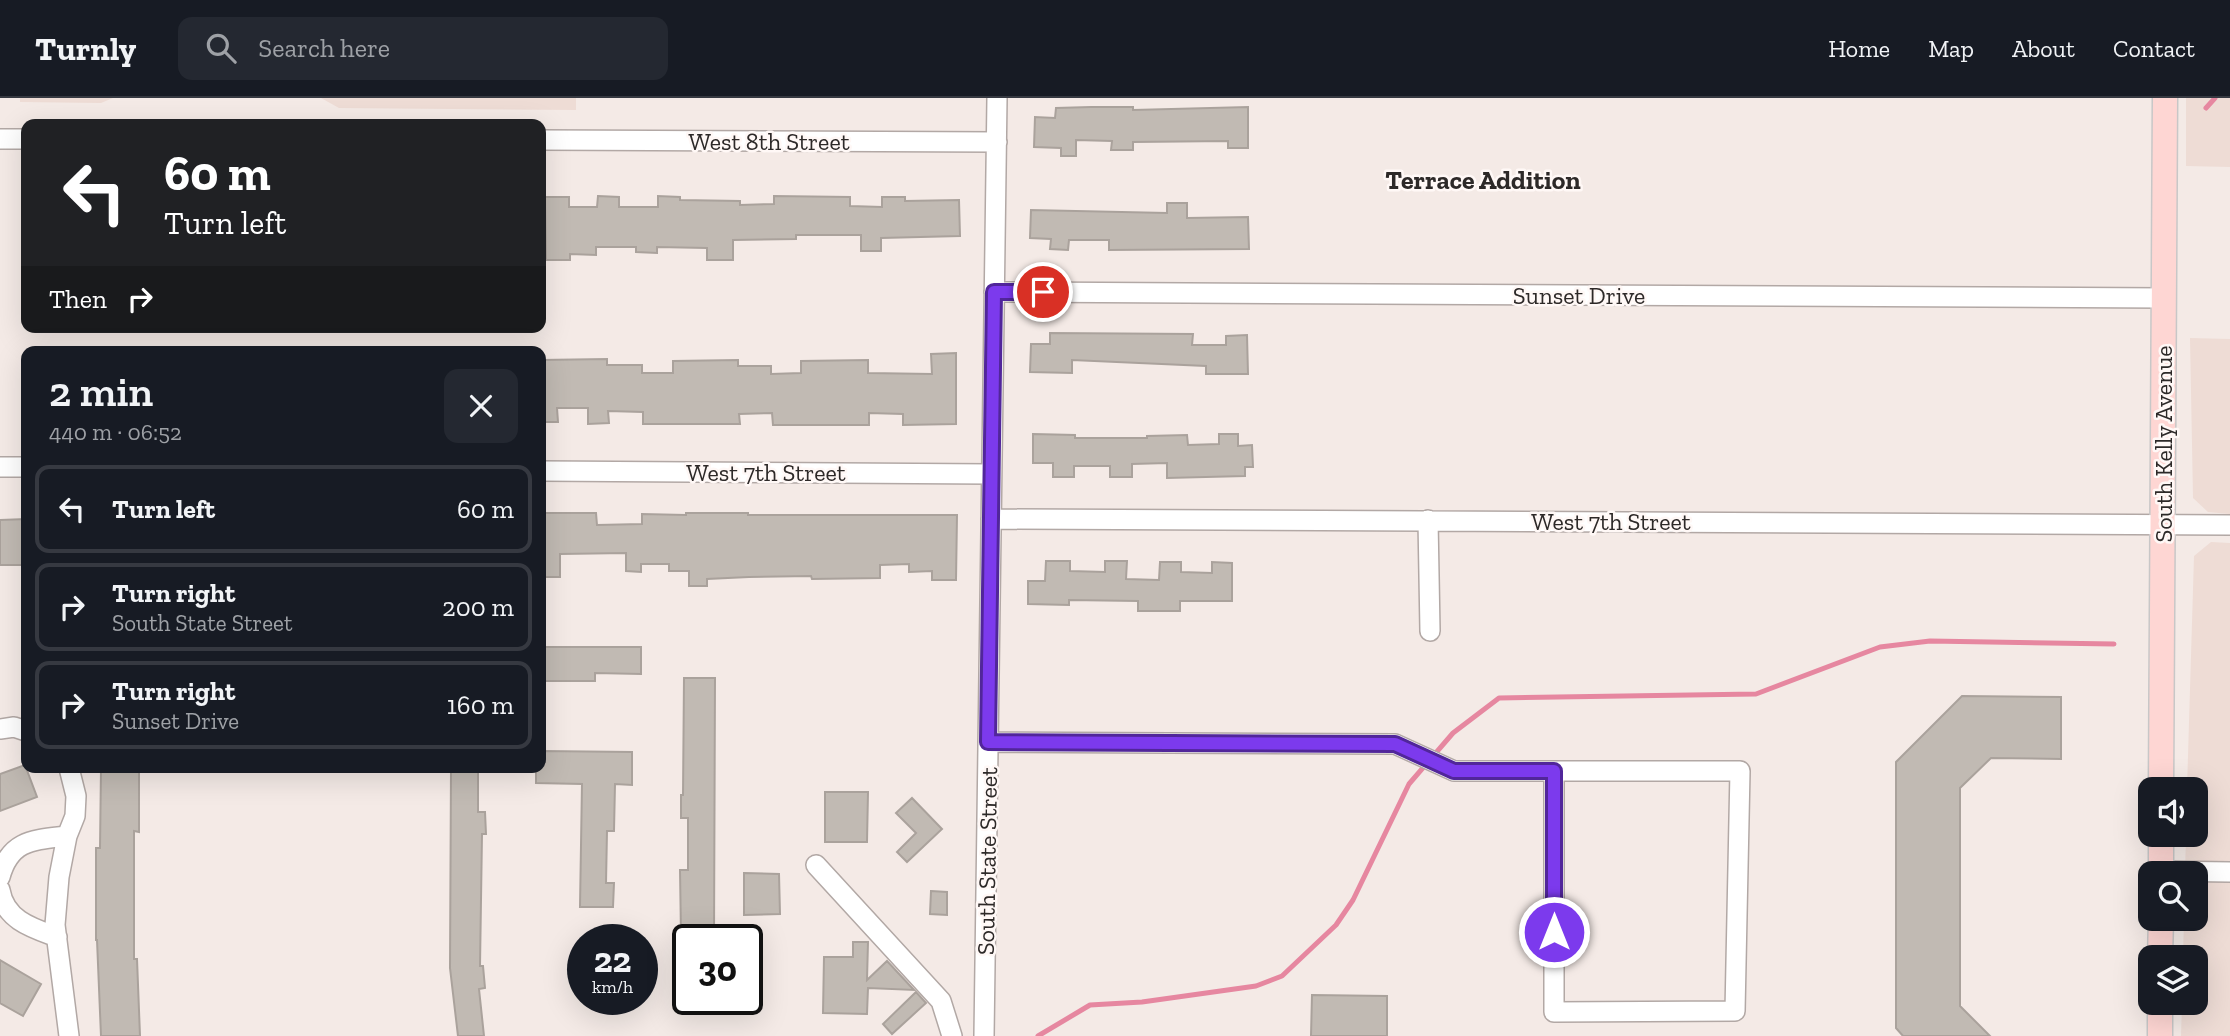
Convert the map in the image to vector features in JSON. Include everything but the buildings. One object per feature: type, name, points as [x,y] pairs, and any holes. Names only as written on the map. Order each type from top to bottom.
[{"type":"main road","name":"South Kelly Avenue","points":[[2161,777],[2165,98]]},
{"type":"main road","points":[[2160,1015],[2160,1036]]},
{"type":"street","name":"South State Street","points":[[984,1036],[997,98]]},
{"type":"street","points":[[0,139],[21,139]]},
{"type":"street","name":"West 8th Street","points":[[546,140],[997,142]]},
{"type":"street","name":"Sunset Drive","points":[[994,292],[2164,298]]},
{"type":"street","points":[[0,467],[21,467]]},
{"type":"street","name":"West 7th Street","points":[[546,471],[991,474]]},
{"type":"street","name":"West 7th Street","points":[[991,519],[2230,525]]},
{"type":"street","points":[[1428,520],[1430,631]]},
{"type":"street","points":[[0,729],[14,727],[21,729]]},
{"type":"street","points":[[988,742],[1395,744],[1454,771],[1554,771],[1740,771],[1735,1011],[1554,1012],[1554,771]]},
{"type":"street","points":[[69,1036],[55,925],[59,877],[67,836],[75,816],[76,796],[70,773]]},
{"type":"street","points":[[0,877],[10,854],[26,842],[67,836]]},
{"type":"street","points":[[816,865],[941,1001],[952,1036]]},
{"type":"street","points":[[2208,873],[2230,873]]},
{"type":"street","points":[[0,890],[8,910],[16,920],[57,937]]},
{"type":"shaded area","points":[[20,98],[113,98],[101,103],[20,102]]},
{"type":"shaded area","points":[[321,98],[576,98],[576,110],[339,108]]},
{"type":"shaded area","points":[[2186,98],[2230,98],[2230,167],[2186,166]]},
{"type":"shaded area","points":[[2190,338],[2230,339],[2230,514],[2208,512],[2193,498]]},
{"type":"shaded area","points":[[2211,542],[2230,543],[2230,1036],[2181,1036],[2182,1015],[2208,1015],[2208,945],[2183,945],[2184,931],[2208,931],[2208,861],[2185,861],[2186,847],[2208,847],[2208,777],[2187,777],[2194,556]]},
{"type":"waterway","points":[[2206,108],[2215,98]]},
{"type":"waterway","points":[[1038,1036],[1090,1005],[1142,1002],[1256,986],[1282,976],[1336,925],[1353,900],[1409,784],[1453,733],[1499,698],[1756,694],[1880,647],[1930,641],[2114,644]]},
{"type":"district","name":"Terrace Addition","points":[[1483,180]]},
{"type":"route","points":[[1043,292],[994,292],[988,742],[1395,744],[1454,771],[1554,771],[1554,932]]}]
